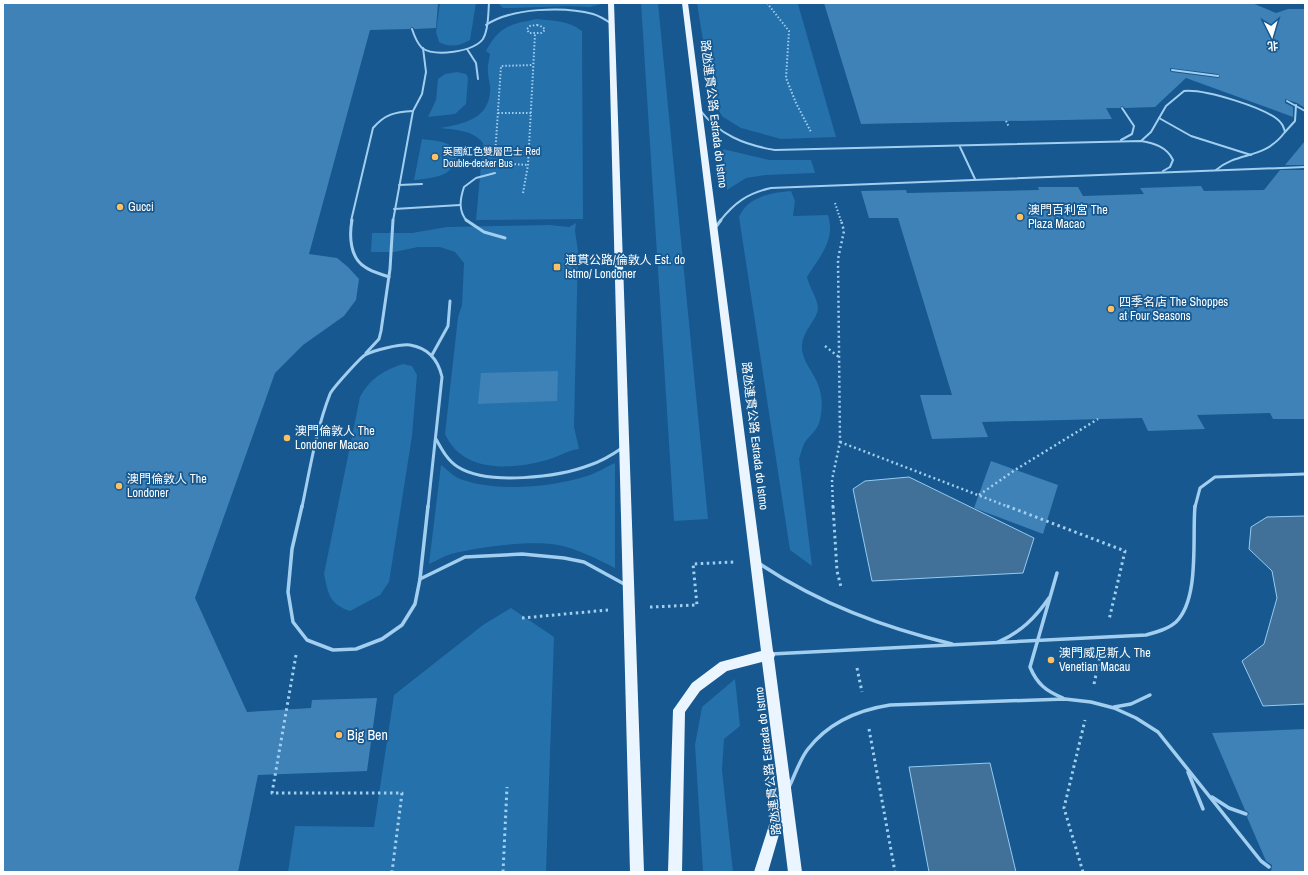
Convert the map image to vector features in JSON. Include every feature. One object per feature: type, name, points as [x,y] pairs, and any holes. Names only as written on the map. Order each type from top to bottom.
[{"type":"main road","points":[[611,3],[637,872]]},
{"type":"main road","name":"路氹連貫公路 Estrada do Istmo","points":[[685,3],[769,654],[795,872]]},
{"type":"main road","points":[[675,872],[679,710],[696,687],[724,666],[769,654]]},
{"type":"main road","points":[[761,872],[785,793]]},
{"type":"lane","points":[[423,48],[443,52],[467,49],[481,41],[484,37],[489,3]]},
{"type":"lane","points":[[486,24],[492,19],[501,16],[527,12],[560,11],[592,14],[612,24]]},
{"type":"lane","points":[[365,355],[394,346],[408,345],[419,347],[432,355],[440,364],[442,377],[436,439],[420,579],[415,604],[402,625],[382,638],[356,649],[333,650],[307,640],[293,622],[288,592],[292,549],[318,435],[331,392],[379,339],[389,277],[394,209],[414,111],[422,94],[426,72],[423,48],[413,34],[412,29]]},
{"type":"lane","points":[[467,49],[476,60],[479,70],[478,79]]},
{"type":"lane","points":[[1172,70],[1186,70],[1218,76]]},
{"type":"lane","points":[[1141,141],[1148,138],[1164,108],[1183,91],[1198,90],[1270,114],[1279,121],[1285,132]]},
{"type":"lane","points":[[1288,101],[1305,111]]},
{"type":"lane","points":[[1216,170],[1223,162],[1262,152],[1280,141],[1285,132],[1295,121],[1296,105]]},
{"type":"lane","points":[[698,107],[704,116],[736,140],[754,147],[775,150],[960,147],[1141,141],[1155,144],[1172,155],[1173,160],[1170,167],[1161,172]]},
{"type":"lane","points":[[1119,141],[1132,134],[1134,126],[1122,108]]},
{"type":"lane","points":[[389,277],[364,267],[353,252],[350,232],[353,210],[373,128],[382,117],[396,112],[414,111]]},
{"type":"lane","points":[[1159,118],[1167,125],[1194,137],[1253,155]]},
{"type":"lane","points":[[960,147],[975,179]]},
{"type":"lane","points":[[714,229],[730,208],[741,198],[765,189],[975,179],[1305,167]]},
{"type":"lane","points":[[495,173],[476,178],[464,187],[460,205],[461,212],[477,230],[488,235],[505,238]]},
{"type":"lane","points":[[399,185],[422,184]]},
{"type":"lane","points":[[394,209],[460,205]]},
{"type":"lane","points":[[432,355],[448,326],[450,301]]},
{"type":"lane","points":[[436,439],[445,456],[462,470],[490,477],[544,476],[564,472],[594,464],[614,455],[625,446]]},
{"type":"lane","points":[[769,654],[1146,635],[1167,628],[1178,619],[1189,596],[1195,509],[1199,489],[1206,482],[1215,477],[1305,474]]},
{"type":"lane","points":[[420,579],[465,557],[522,554],[557,557],[584,562],[629,587]]},
{"type":"lane","points":[[757,562],[787,583],[846,612],[909,634],[956,645]]},
{"type":"lane","points":[[1057,573],[1052,595],[1030,667],[1034,678],[1040,687],[1065,699]]},
{"type":"lane","points":[[995,643],[1015,635],[1030,624],[1052,595]]},
{"type":"lane","points":[[1114,708],[1131,704],[1150,695]]},
{"type":"lane","points":[[785,793],[808,749],[832,725],[866,709],[890,705],[1065,699],[1092,701],[1138,718],[1158,732],[1261,861],[1269,867]]},
{"type":"lane","points":[[1186,768],[1203,809]]},
{"type":"lane","points":[[1210,796],[1229,808],[1246,814]]},
{"type":"path","points":[[768,3],[789,31],[786,78],[796,103],[820,149]]},
{"type":"path","points":[[523,193],[528,165],[535,34]]},
{"type":"path","points":[[494,163],[501,66],[533,65]]},
{"type":"path","points":[[498,113],[530,113]]},
{"type":"path","points":[[508,164],[528,165]]},
{"type":"path","points":[[837,210],[844,231],[838,259],[840,442],[832,480],[837,571],[846,612]]},
{"type":"path","points":[[825,346],[840,358]]},
{"type":"path","points":[[979,495],[1015,470],[1098,419]]},
{"type":"path","points":[[840,442],[1125,551],[1107,626]]},
{"type":"path","points":[[300,630],[272,793],[402,794],[392,872]]},
{"type":"path","points":[[1093,687],[1102,649]]},
{"type":"path","points":[[854,650],[895,872]]},
{"type":"path","points":[[1083,872],[1064,808],[1086,717]]},
{"type":"path","points":[[503,872],[507,787]]},
{"type":"shaded area","points":[[440,3],[476,3],[470,40],[455,46],[439,42],[436,32]]},
{"type":"shaded area","points":[[498,3],[601,4],[590,7],[568,6],[503,8]]},
{"type":"shaded area","points":[[641,3],[658,3],[708,519],[674,521]]},
{"type":"shaded area","points":[[697,3],[798,4],[836,137],[781,139],[741,128],[723,117],[713,103]]},
{"type":"shaded area","points":[[537,19],[566,23],[577,27],[582,31],[583,219],[476,220],[483,143],[474,135],[469,133],[440,128],[466,122],[480,114],[489,100],[490,91],[488,68],[490,54],[486,51],[501,31],[513,25]]},
{"type":"shaded area","points":[[457,72],[466,74],[468,78],[466,104],[455,114],[428,117],[436,100],[438,79],[445,74]]},
{"type":"shaded area","points":[[422,139],[445,143],[457,151],[456,160],[449,171],[436,177],[414,180]]},
{"type":"shaded area","points":[[723,149],[769,160],[811,160],[815,173],[766,175],[746,178],[727,190]]},
{"type":"shaded area","points":[[791,191],[795,201],[793,216],[828,215],[830,224],[830,233],[825,248],[807,277],[817,301],[818,309],[805,335],[802,345],[804,359],[817,382],[822,401],[822,410],[819,423],[816,430],[805,442],[799,459],[812,566],[790,550],[739,217],[748,204],[760,197]]},
{"type":"shaded area","points":[[576,223],[575,231],[578,251],[574,427],[579,449],[536,463],[521,465],[491,466],[477,462],[464,456],[453,447],[445,434],[458,317],[462,305],[464,263],[455,252],[440,247],[418,247],[394,252],[371,252],[372,233],[412,233],[447,227],[549,225],[569,227]]},
{"type":"shaded area","points":[[403,364],[412,366],[417,375],[412,436],[389,582],[380,595],[350,611],[338,605],[331,597],[328,592],[324,574],[360,397],[372,380],[384,372]]},
{"type":"shaded area","points":[[615,463],[615,568],[573,549],[558,545],[534,543],[505,545],[463,551],[448,555],[429,564],[441,465],[454,476],[477,484],[525,487],[573,480],[591,475]]},
{"type":"shaded area","points":[[909,477],[1034,538],[1023,573],[872,581],[853,489],[865,481]]},
{"type":"shaded area","points":[[1305,516],[1305,704],[1263,706],[1242,661],[1264,644],[1277,598],[1272,571],[1249,549],[1251,527],[1267,517]]},
{"type":"shaded area","points":[[511,608],[554,637],[546,872],[288,872],[295,826],[374,827],[394,695],[483,625]]},
{"type":"shaded area","points":[[735,679],[740,726],[724,739],[722,770],[733,872],[703,872],[695,745],[702,707]]},
{"type":"shaded area","points":[[990,763],[1016,872],[929,872],[909,767]]},
{"type":"building","name":"澳門倫敦人 The Londoner","points":[[3,3],[438,3],[436,28],[415,29],[412,27],[410,29],[370,30],[309,254],[337,258],[348,267],[359,279],[356,300],[344,316],[303,345],[275,373],[195,598],[247,712],[311,708],[312,700],[377,698],[367,771],[258,775],[238,872],[3,872]]},
{"type":"building","points":[[824,3],[1252,3],[1276,13],[1288,9],[1305,9],[1305,108],[1297,103],[1285,99],[1285,103],[1293,107],[1293,117],[1186,78],[1155,107],[1125,108],[1122,106],[1120,108],[1106,108],[1112,119],[861,124]],"holes":[[[1170,68],[1218,74],[1220,77],[1218,78],[1172,72],[1170,71]]]},
{"type":"building","points":[[1305,141],[1305,165],[1285,165]]},
{"type":"building","points":[[1280,170],[1305,170],[1305,419],[1273,419],[1270,413],[1197,415],[1205,429],[1148,431],[1142,418],[982,422],[988,437],[932,439],[920,395],[952,395],[898,218],[869,218],[861,191],[906,190],[907,193],[1039,190],[1038,187],[1078,187],[1083,196],[1144,194],[1140,188],[1201,186],[1204,191],[1264,190]]},
{"type":"building","points":[[558,371],[557,401],[478,404],[481,373]]},
{"type":"building","points":[[991,461],[1058,485],[1043,534],[974,508]]},
{"type":"building","points":[[1305,729],[1305,872],[1271,872],[1272,865],[1266,861],[1247,817],[1249,813],[1245,810],[1212,733]]},
{"type":"place","name":"英國紅色雙層巴士 Red Double-decker Bus","points":[[435,157]]},
{"type":"place","name":"Gucci","points":[[120,207]]},
{"type":"place","name":"澳門百利宮 The Plaza Macao","points":[[1020,217]]},
{"type":"place","name":"連貫公路/倫敦人 Est. do Istmo/ Londoner","points":[[557,267]]},
{"type":"place","name":"四季名店 The Shoppes at Four Seasons","points":[[1111,309]]},
{"type":"place","name":"澳門倫敦人 The Londoner Macao","points":[[287,438]]},
{"type":"place","name":"澳門倫敦人 The Londoner","points":[[119,486]]},
{"type":"place","name":"澳門威尼斯人 The Venetian Macau","points":[[1051,660]]},
{"type":"place","name":"Big Ben","points":[[339,735]]}]
